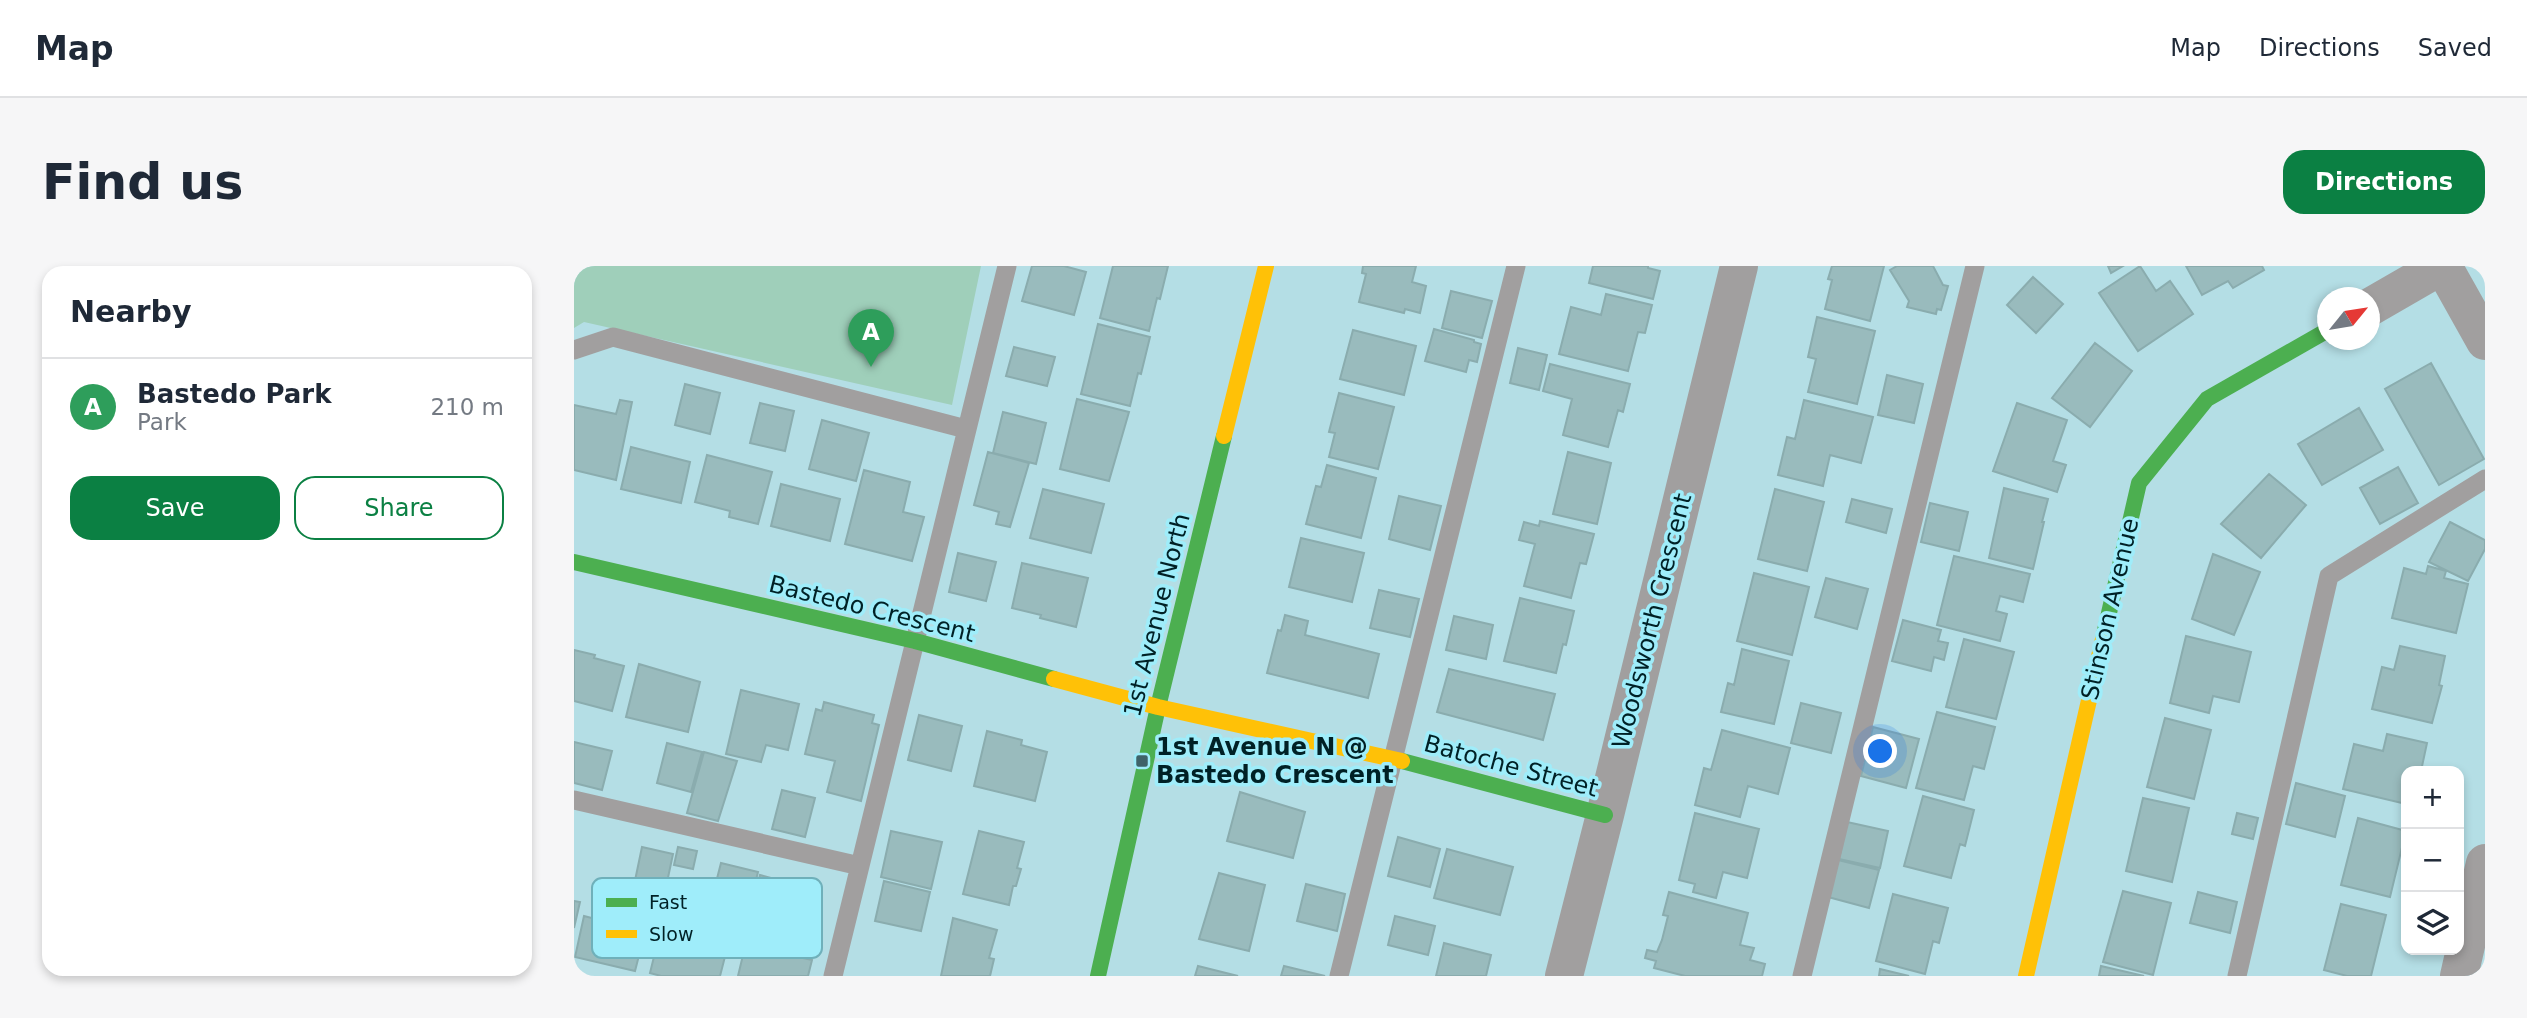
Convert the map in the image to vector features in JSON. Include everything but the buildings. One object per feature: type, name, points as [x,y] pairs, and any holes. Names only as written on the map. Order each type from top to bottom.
[{"type":"street","name":"1st Avenue North","points":[[1098,976],[1158,707],[1266,266]]},
{"type":"street","name":"Woodsworth Crescent","points":[[1564,976],[1739,266]]},
{"type":"street","points":[[2380,301],[2442,266],[2485,341]]},
{"type":"street","name":"Stinson Avenue","points":[[2026,976],[2140,483],[2207,399],[2317,336]]},
{"type":"street","name":"Bastedo Crescent","points":[[574,562],[915,641],[1158,707]]},
{"type":"street","name":"Batoche Street","points":[[1158,707],[1394,759],[1605,815]]},
{"type":"street","points":[[2459,976],[2485,863]]},
{"type":"lane","points":[[833,976],[1007,266]]},
{"type":"lane","points":[[1339,976],[1516,266]]},
{"type":"lane","points":[[1802,976],[1975,266]]},
{"type":"lane","points":[[574,350],[613,337],[966,429]]},
{"type":"lane","points":[[2237,976],[2329,576],[2485,479]]},
{"type":"lane","points":[[574,800],[860,866]]},
{"type":"green space","points":[[574,266],[981,266],[952,405],[584,322],[574,328]]},
{"type":"traffic: fast","points":[[2103,639],[2139,483],[2207,399],[2317,336]]},
{"type":"traffic: fast","points":[[1098,976],[1158,707],[1224,436]]},
{"type":"traffic: fast","points":[[574,562],[915,641],[1054,679]]},
{"type":"traffic: fast","points":[[1402,761],[1605,815]]},
{"type":"traffic: slow","points":[[1224,436],[1266,266]]},
{"type":"traffic: slow","points":[[2026,976],[2103,639]]},
{"type":"traffic: slow","points":[[1054,679],[1158,707],[1402,761]]},
{"type":"place","name":"Bastedo Park","points":[[871,367]]},
{"type":"place","name":"1st Avenue N @ Bastedo Crescent","points":[[1142,761]]}]
